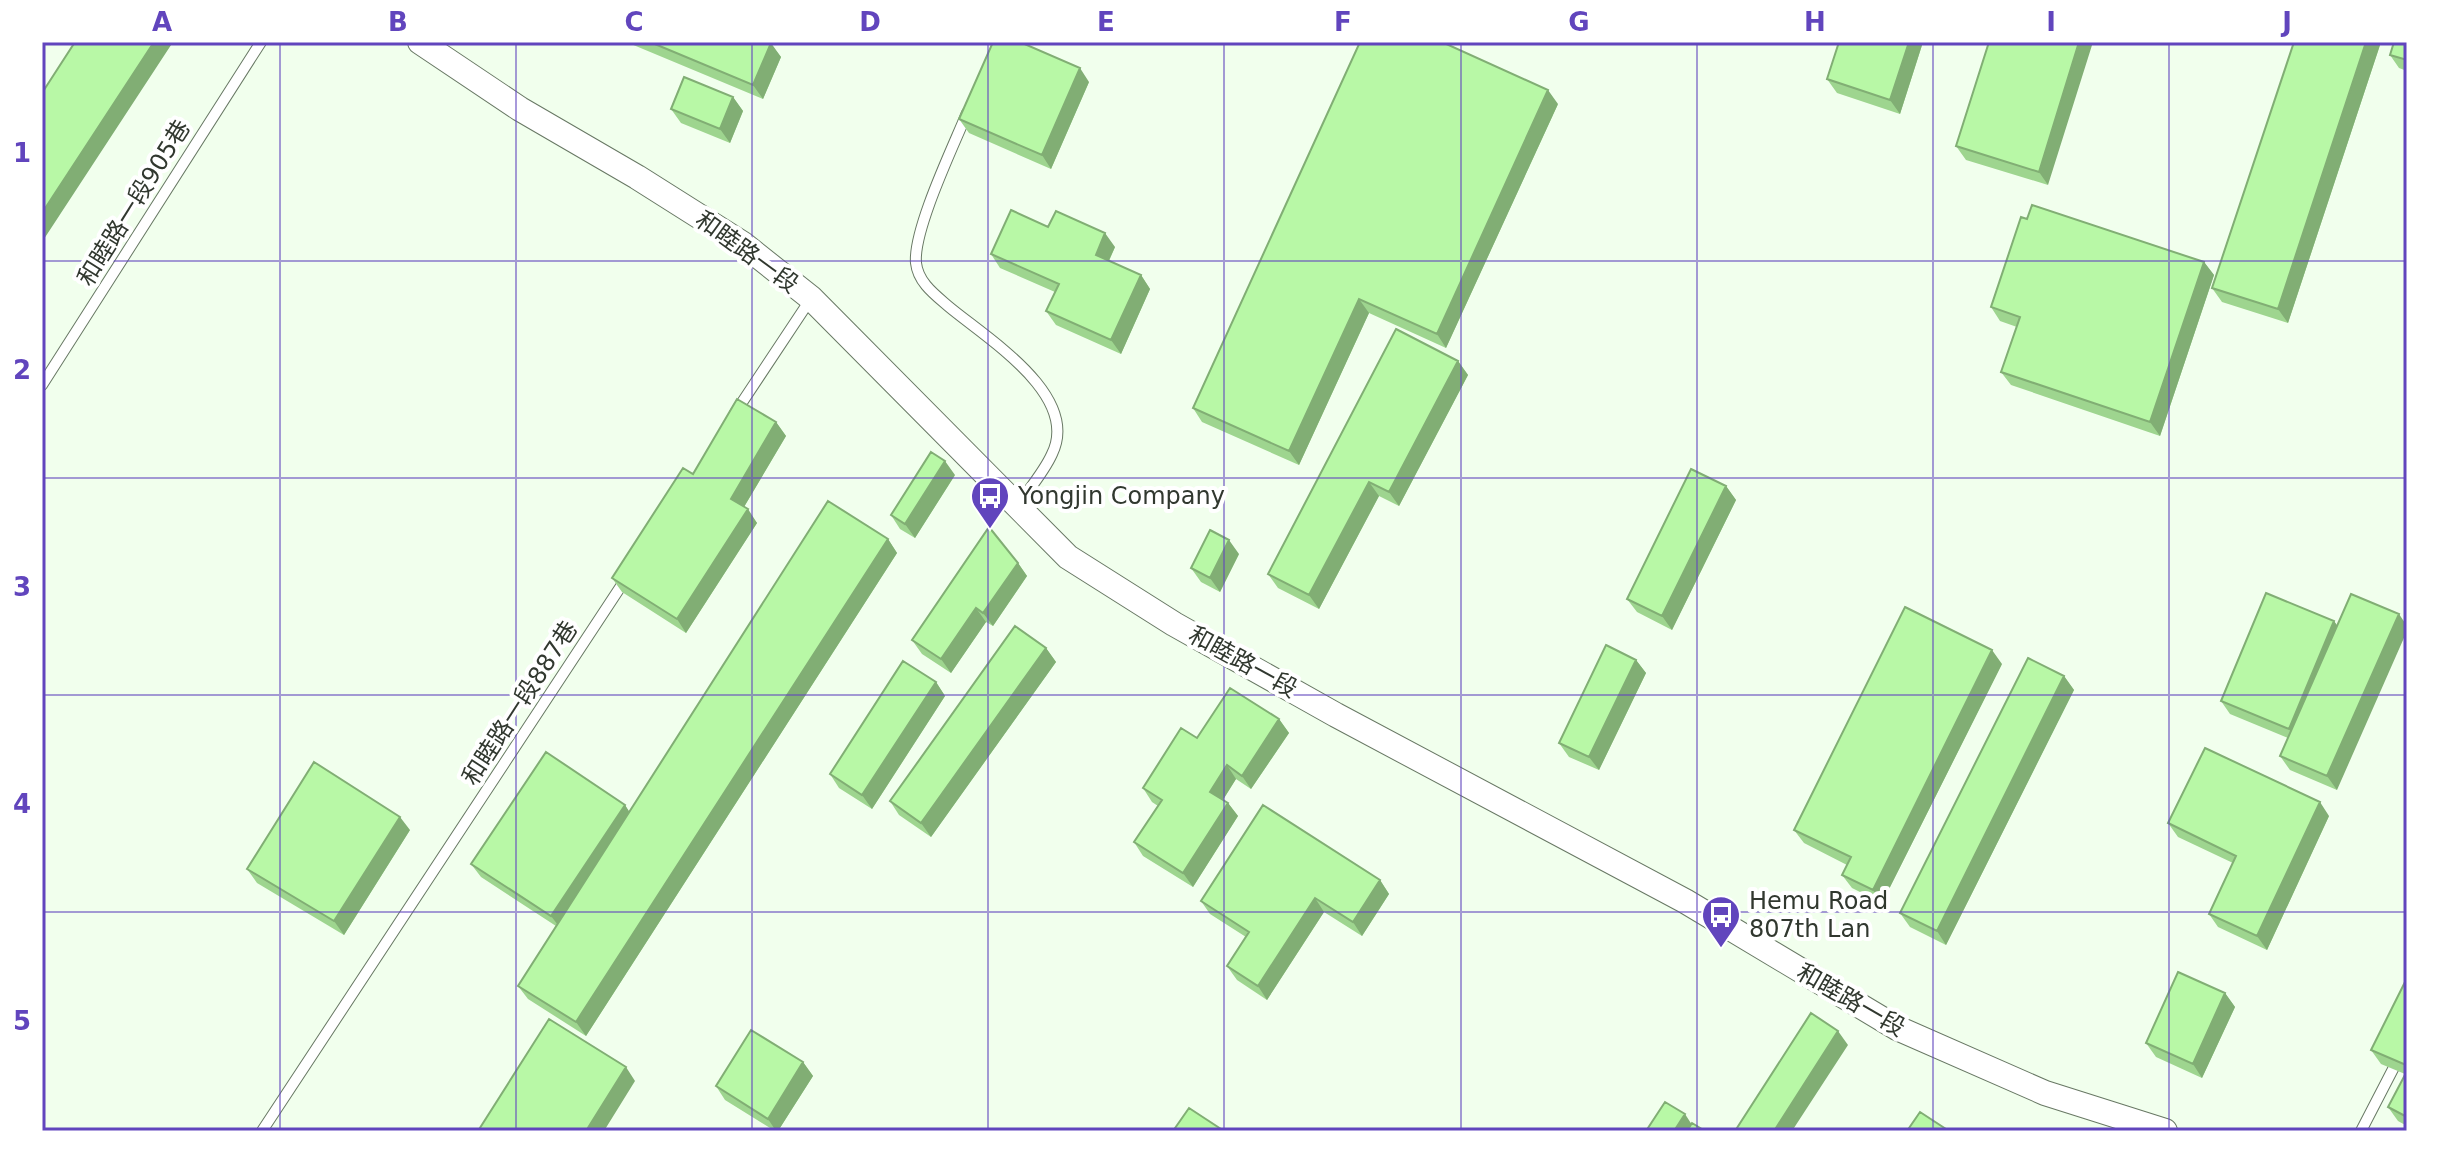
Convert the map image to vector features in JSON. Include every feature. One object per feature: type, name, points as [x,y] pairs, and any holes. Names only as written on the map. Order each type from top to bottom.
[{"type":"street","name":"和睦路一段","points":[[420,42],[520,109],[637,177],[743,244],[811,298],[1068,557],[1174,624],[1336,715],[1685,901],[1897,1028],[2045,1093],[2165,1131]]},
{"type":"lane","name":"和睦路一段905巷","points":[[42,385],[261,42]]},
{"type":"lane","points":[[972,98],[923,224],[916,249],[916,267],[928,289],[1033,377],[1048,397],[1058,422],[1053,452],[1017,507]]},
{"type":"lane","points":[[733,417],[811,298]]},
{"type":"lane","name":"和睦路一段887巷","points":[[262,1131],[628,576]]},
{"type":"lane","points":[[2361,1131],[2407,1042]]},
{"type":"building","points":[[75,42],[154,42],[42,213],[42,93]]},
{"type":"building","points":[[650,42],[769,42],[771,43],[753,85]]},
{"type":"building","points":[[993,42],[1020,42],[1080,68],[1042,155],[959,119]]},
{"type":"building","points":[[1360,42],[1442,42],[1548,90],[1437,334],[1359,299],[1289,451],[1193,408]]},
{"type":"building","points":[[1839,42],[1909,42],[1890,100],[1827,79]]},
{"type":"building","points":[[1989,42],[2079,42],[2039,172],[1956,146]]},
{"type":"building","points":[[2294,42],[2366,42],[2278,309],[2212,288]]},
{"type":"building","points":[[2394,42],[2407,42],[2407,60],[2390,55]]},
{"type":"building","points":[[684,77],[733,97],[720,129],[671,109]]},
{"type":"building","points":[[2032,205],[2204,262],[2150,422],[2001,372],[2020,317],[1991,307],[2021,217],[2027,219]]},
{"type":"building","points":[[1011,210],[1048,227],[1056,211],[1105,233],[1096,255],[1141,275],[1111,340],[1046,311],[1059,284],[991,254]]},
{"type":"building","points":[[1396,329],[1458,361],[1389,492],[1369,482],[1309,595],[1268,574]]},
{"type":"building","points":[[737,399],[776,422],[731,499],[748,509],[677,619],[612,578],[683,468],[693,474]]},
{"type":"building","points":[[931,452],[945,461],[905,524],[891,515]]},
{"type":"building","points":[[1691,469],[1726,486],[1662,616],[1627,599]]},
{"type":"building","points":[[828,501],[888,539],[576,1022],[518,986]]},
{"type":"building","points":[[989,527],[1018,563],[983,613],[976,608],[941,659],[912,640]]},
{"type":"building","points":[[1210,530],[1229,540],[1210,578],[1191,568]]},
{"type":"building","points":[[2266,593],[2334,621],[2289,729],[2221,701]]},
{"type":"building","points":[[2351,594],[2399,614],[2327,776],[2280,756]]},
{"type":"building","points":[[1905,607],[1992,650],[1873,890],[1842,875],[1851,857],[1794,830]]},
{"type":"building","points":[[1015,626],[1046,648],[921,823],[890,801]]},
{"type":"building","points":[[1606,645],[1636,660],[1589,757],[1559,743]]},
{"type":"building","points":[[2028,658],[2064,676],[1937,931],[1900,913]]},
{"type":"building","points":[[903,661],[936,682],[862,795],[830,774]]},
{"type":"building","points":[[1230,688],[1279,719],[1242,776],[1227,765],[1210,792],[1228,803],[1183,873],[1134,842],[1162,800],[1143,788],[1181,728],[1197,738]]},
{"type":"building","points":[[2205,748],[2320,802],[2257,936],[2209,914],[2236,856],[2168,823]]},
{"type":"building","points":[[546,752],[625,805],[551,916],[471,864]]},
{"type":"building","points":[[314,762],[400,817],[334,921],[247,869]]},
{"type":"building","points":[[1263,805],[1380,880],[1353,922],[1315,898],[1258,986],[1227,966],[1249,932],[1201,901]]},
{"type":"building","points":[[2178,972],[2225,993],[2193,1064],[2146,1043]]},
{"type":"building","points":[[2407,978],[2407,1064],[2406,1065],[2371,1050]]},
{"type":"building","points":[[1811,1013],[1838,1031],[1774,1131],[1735,1131]]},
{"type":"building","points":[[549,1019],[626,1067],[586,1131],[478,1131]]},
{"type":"building","points":[[751,1030],[803,1062],[768,1119],[716,1086]]},
{"type":"building","points":[[2407,1071],[2407,1117],[2388,1107]]},
{"type":"building","points":[[1665,1102],[1685,1114],[1674,1131],[1646,1131]]},
{"type":"building","points":[[1189,1108],[1224,1131],[1173,1131]]},
{"type":"building","points":[[1920,1112],[1949,1131],[1907,1131]]},
{"type":"building","points":[[1692,1123],[1705,1131],[1687,1131]]},
{"type":"place","name":"Yongjin Company","points":[[990,530]]},
{"type":"place","name":"Hemu Road 807th Lan","points":[[1721,949]]}]
